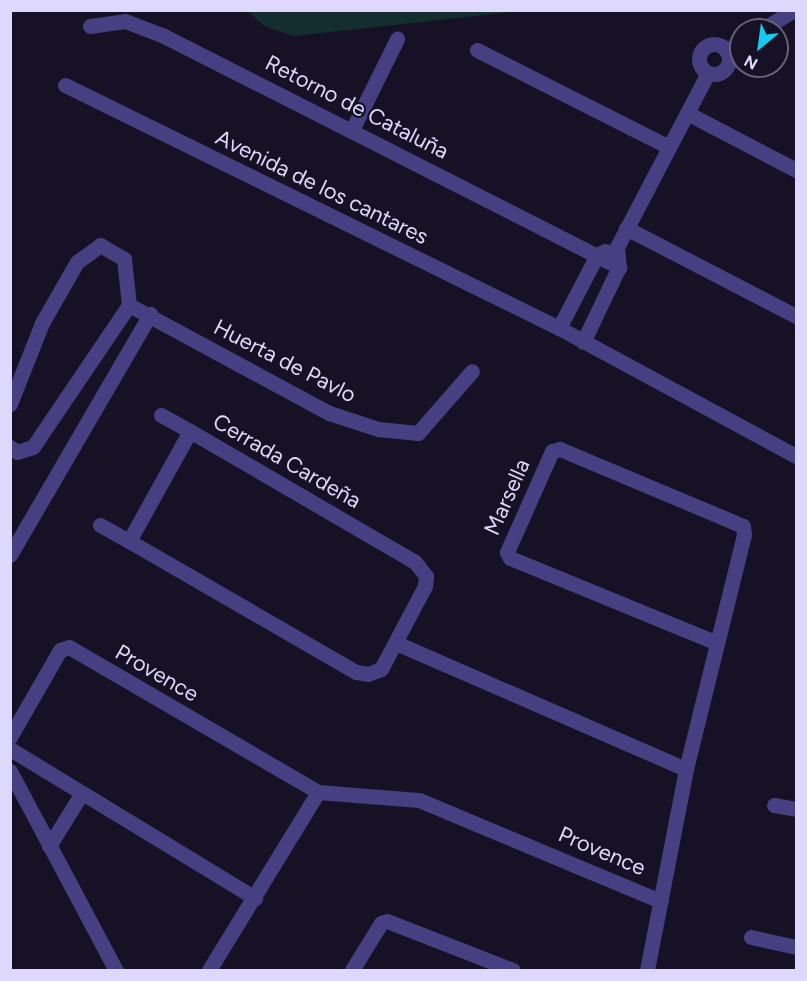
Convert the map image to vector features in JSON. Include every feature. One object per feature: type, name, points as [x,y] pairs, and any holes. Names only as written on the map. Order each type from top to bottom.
[{"type":"street","name":"Retorno de Cataluña","points":[[90,26],[125,21],[162,35],[619,267]]},
{"type":"street","points":[[352,130],[397,39]]},
{"type":"street","points":[[712,45],[726,51],[727,66],[715,74],[708,73],[702,68],[700,53],[712,45]]},
{"type":"street","points":[[477,50],[669,147]]},
{"type":"street","points":[[583,342],[619,267],[617,247],[708,73]]},
{"type":"street","name":"Avenida de los cantares","points":[[65,85],[559,328],[796,456]]},
{"type":"street","points":[[687,113],[796,170]]},
{"type":"street","points":[[626,228],[796,316]]},
{"type":"street","points":[[10,404],[42,323],[77,262],[100,245],[124,259],[129,305],[33,447],[17,452],[10,447]]},
{"type":"street","points":[[559,328],[597,255],[617,247]]},
{"type":"street","name":"Huerta de Pavlo","points":[[129,305],[150,314],[329,413],[378,429],[418,433],[472,371]]},
{"type":"street","points":[[10,555],[150,314]]},
{"type":"street","points":[[161,415],[190,431]]},
{"type":"street","name":"Cerrada Cardeña","points":[[190,431],[423,568],[425,586],[381,669],[368,674],[356,672],[129,542],[190,431]]},
{"type":"street","name":"Marsella","points":[[647,970],[686,769],[715,642],[744,534],[743,526],[560,449],[552,451],[507,552],[510,558],[715,642]]},
{"type":"street","points":[[100,525],[129,542]]},
{"type":"street","points":[[396,643],[686,769]]},
{"type":"street","name":"Provence","points":[[10,737],[60,650],[69,647],[318,792],[418,800],[661,901]]},
{"type":"street","points":[[10,749],[255,898]]},
{"type":"street","points":[[10,771],[116,970]]},
{"type":"street","points":[[209,970],[318,792]]},
{"type":"street","points":[[49,846],[82,793]]},
{"type":"street","points":[[774,805],[796,809]]},
{"type":"street","points":[[352,970],[381,923],[387,921],[513,970]]},
{"type":"street","points":[[751,937],[796,947]]},
{"type":"green space","points":[[248,11],[521,11],[294,36],[264,26]]}]
